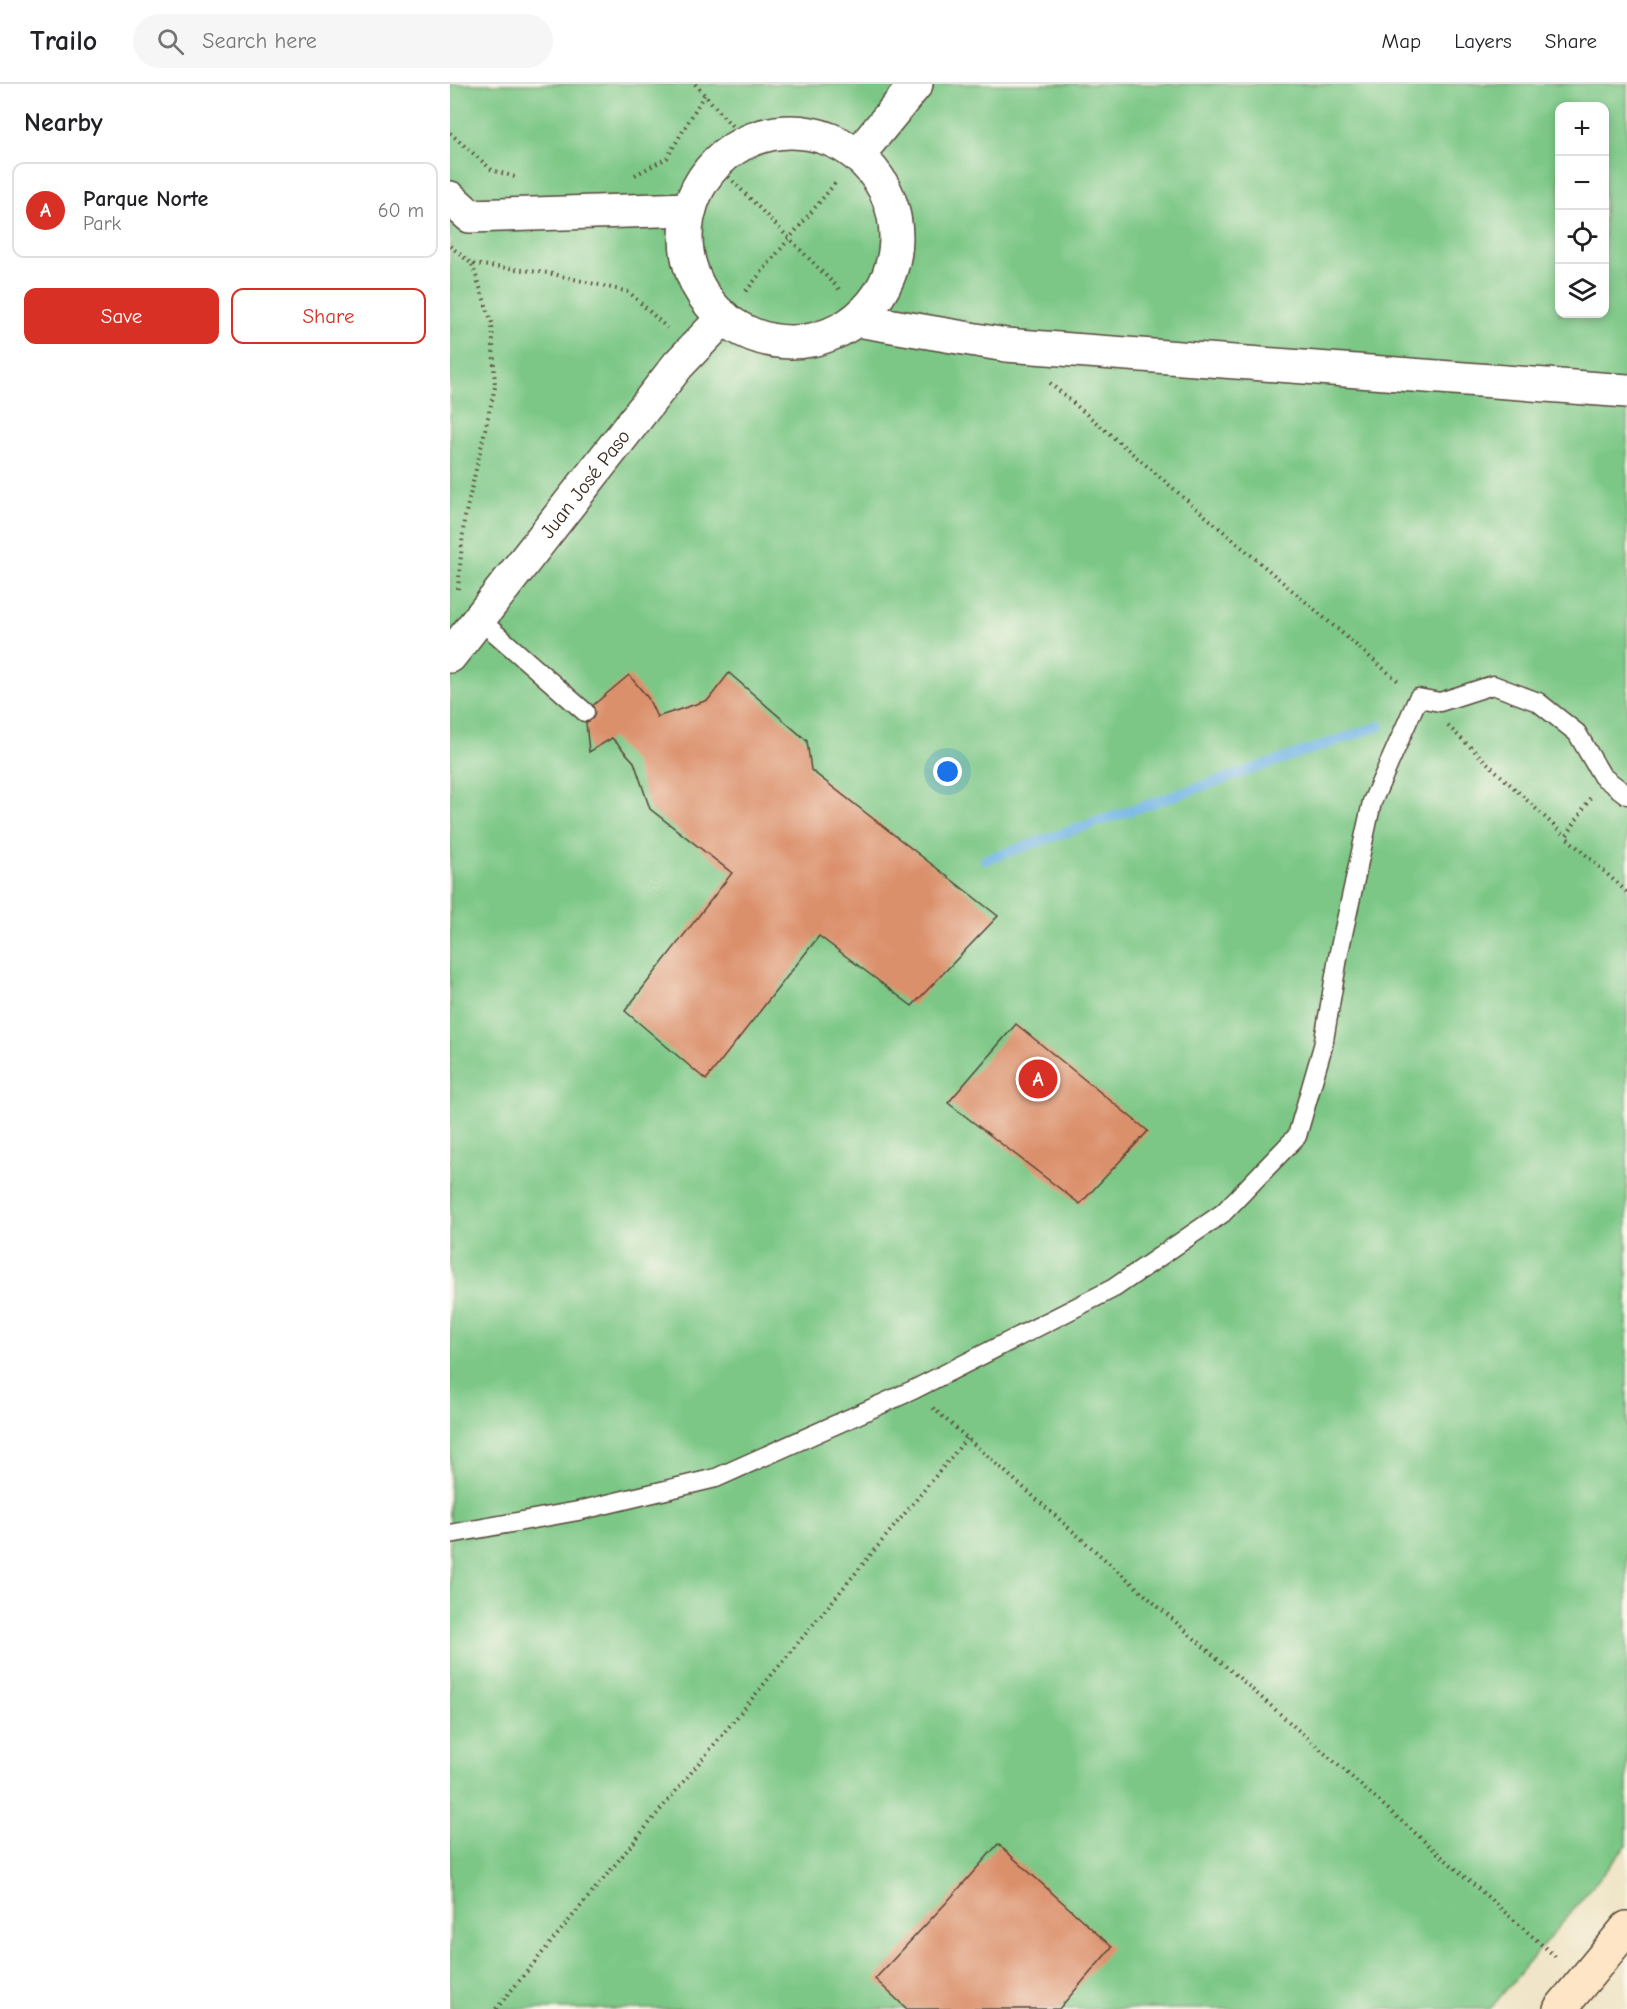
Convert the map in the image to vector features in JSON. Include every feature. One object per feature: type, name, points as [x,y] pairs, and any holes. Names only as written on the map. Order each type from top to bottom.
[{"type":"street","points":[[858,155],[916,84]]},
{"type":"street","points":[[804,132],[833,140],[858,155],[879,178],[892,208],[897,239],[891,270],[859,316],[830,336],[800,343],[770,342],[713,309],[694,279],[686,244],[690,209],[702,182],[716,164],[746,142],[774,133],[804,132]]},
{"type":"street","points":[[450,198],[470,216],[690,209]]},
{"type":"street","points":[[859,316],[1006,345],[1627,391]]},
{"type":"street","name":"Juan José Paso","points":[[450,656],[678,365],[724,317]]},
{"type":"street","points":[[1560,2009],[1627,1928]]},
{"type":"lane","points":[[479,619],[585,712]]},
{"type":"lane","points":[[450,1534],[578,1511],[716,1478],[913,1390],[1114,1288],[1223,1213],[1297,1136],[1323,1046],[1339,952],[1372,802],[1418,698],[1440,702],[1493,685],[1538,702],[1577,734],[1602,776],[1627,795]]},
{"type":"path","points":[[695,84],[746,142]]},
{"type":"path","points":[[627,180],[667,158],[704,95]]},
{"type":"path","points":[[450,133],[492,170],[524,180]]},
{"type":"path","points":[[724,317],[858,155]]},
{"type":"path","points":[[716,164],[859,316]]},
{"type":"path","points":[[450,246],[472,264],[492,323],[495,387],[464,521],[458,593]]},
{"type":"path","points":[[472,264],[548,273],[629,292],[692,351]]},
{"type":"path","points":[[1006,345],[1418,698],[1627,892]]},
{"type":"path","points":[[1566,837],[1602,776]]},
{"type":"path","points":[[913,1390],[1583,1981]]},
{"type":"path","points":[[496,2009],[967,1438]]},
{"type":"green space","points":[[450,84],[1627,84],[1627,1845],[1490,2009],[450,2009]]},
{"type":"building","points":[[729,673],[807,741],[811,770],[998,916],[912,1006],[819,936],[706,1080],[625,1011],[732,873],[650,809],[634,762],[612,738],[589,752],[585,712],[629,675],[648,698],[657,717],[708,700]]},
{"type":"building","points":[[1016,1024],[1148,1131],[1080,1204],[948,1103]]},
{"type":"building","points":[[998,1844],[1112,1947],[1059,2009],[907,2009],[875,1979]]},
{"type":"waterway","points":[[985,860],[1380,726]]},
{"type":"place","name":"Parque Norte","points":[[1038,1079]]}]
